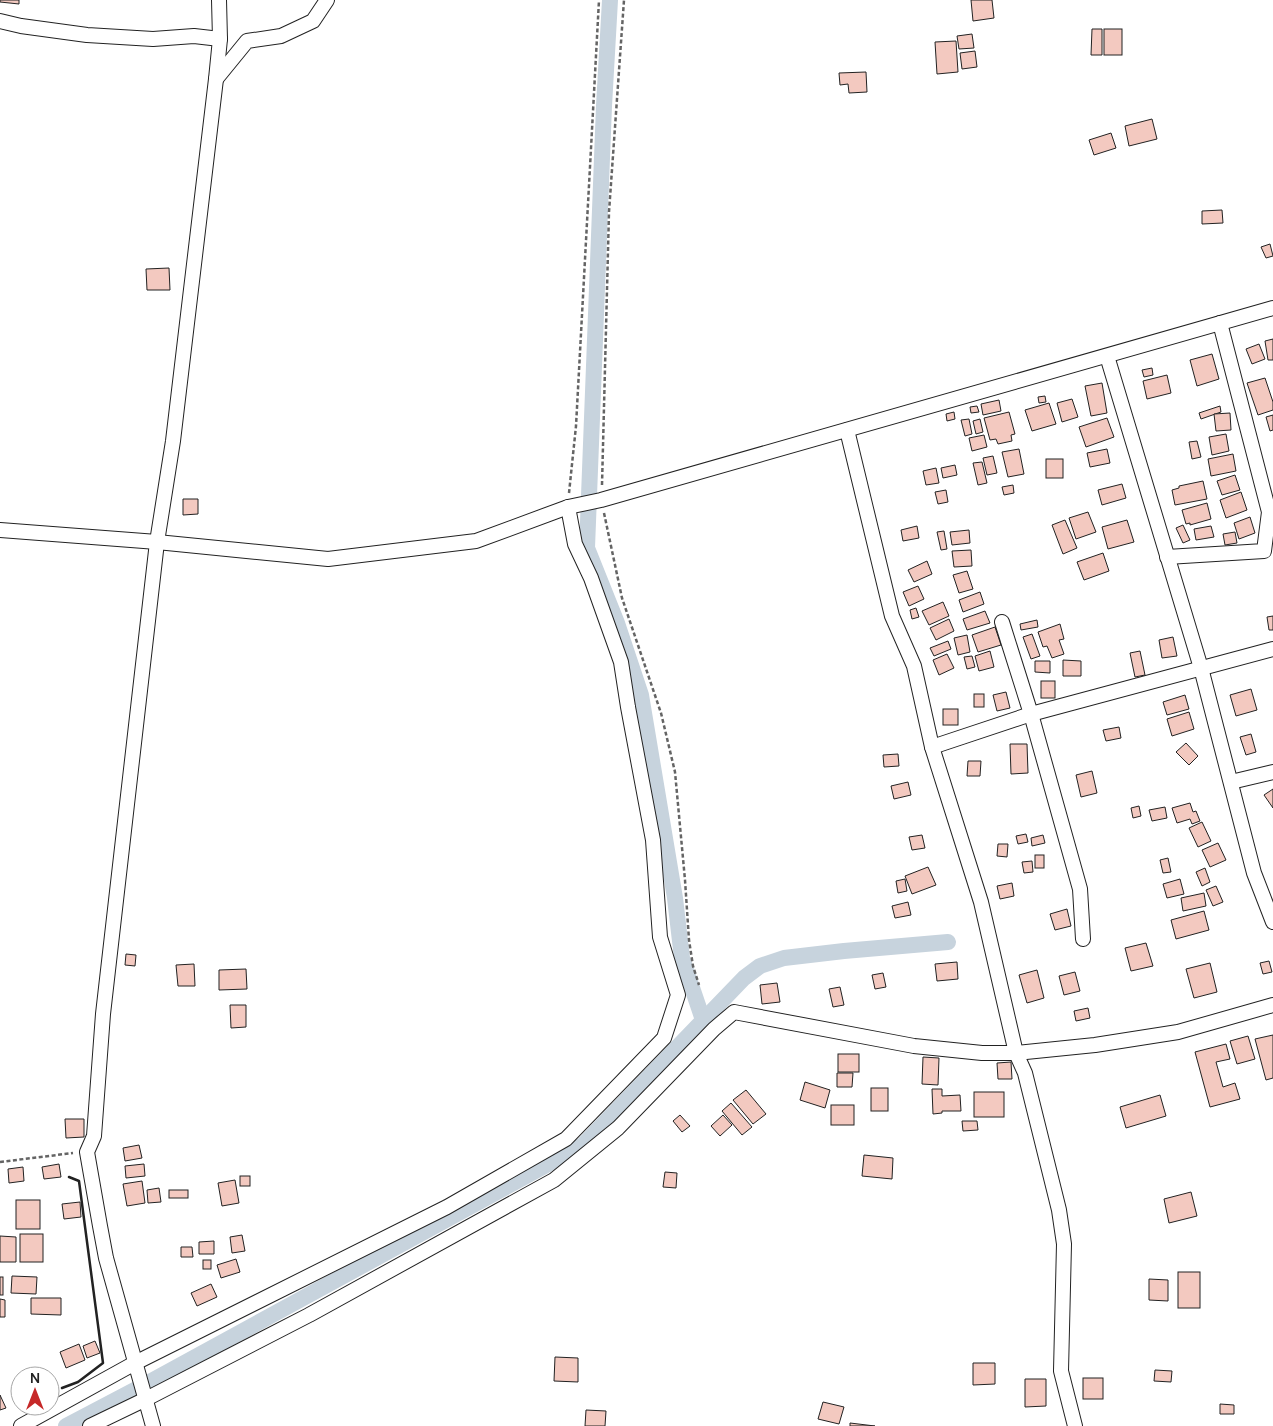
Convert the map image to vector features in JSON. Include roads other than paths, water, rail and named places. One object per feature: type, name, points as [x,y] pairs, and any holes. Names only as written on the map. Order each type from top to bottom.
[{"type":"street","points":[[153,1426],[106,1258],[86,1152],[94,1136],[103,1014],[157,542],[173,441],[216,79],[220,39],[220,0]]},
{"type":"street","points":[[216,79],[247,42],[281,36],[313,21],[327,0]]},
{"type":"street","points":[[0,21],[21,26],[87,35],[153,39],[194,36],[220,39]]},
{"type":"street","points":[[0,530],[328,558],[476,541],[568,507],[601,500],[1273,308]]},
{"type":"street","points":[[1167,557],[1264,551],[1269,512],[1220,323]]},
{"type":"street","points":[[1107,356],[1201,668],[1254,873],[1273,922]]},
{"type":"street","points":[[847,430],[892,616],[914,666],[932,747],[981,902],[1016,1053],[1025,1073],[1059,1210],[1064,1244],[1061,1371],[1075,1426]]},
{"type":"street","points":[[21,1426],[447,1208],[566,1139],[664,1038],[678,995],[660,937],[653,840],[621,662],[592,578],[575,544],[568,507]]},
{"type":"street","points":[[1002,622],[1031,714],[1080,889],[1083,939]]},
{"type":"street","points":[[932,747],[1031,714],[1273,649]]},
{"type":"street","points":[[1231,782],[1273,772]]},
{"type":"street","points":[[90,1426],[145,1396],[309,1315],[554,1180],[618,1128],[714,1028],[734,1012],[914,1046],[982,1053],[1016,1053],[1095,1045],[1178,1032],[1273,1005]]},
{"type":"waterway","points":[[610,0],[604,106],[587,548],[617,623],[641,695],[675,898],[682,958],[703,1020]]},
{"type":"waterway","points":[[66,1426],[583,1145],[744,978],[760,966],[784,958],[948,942]]}]
